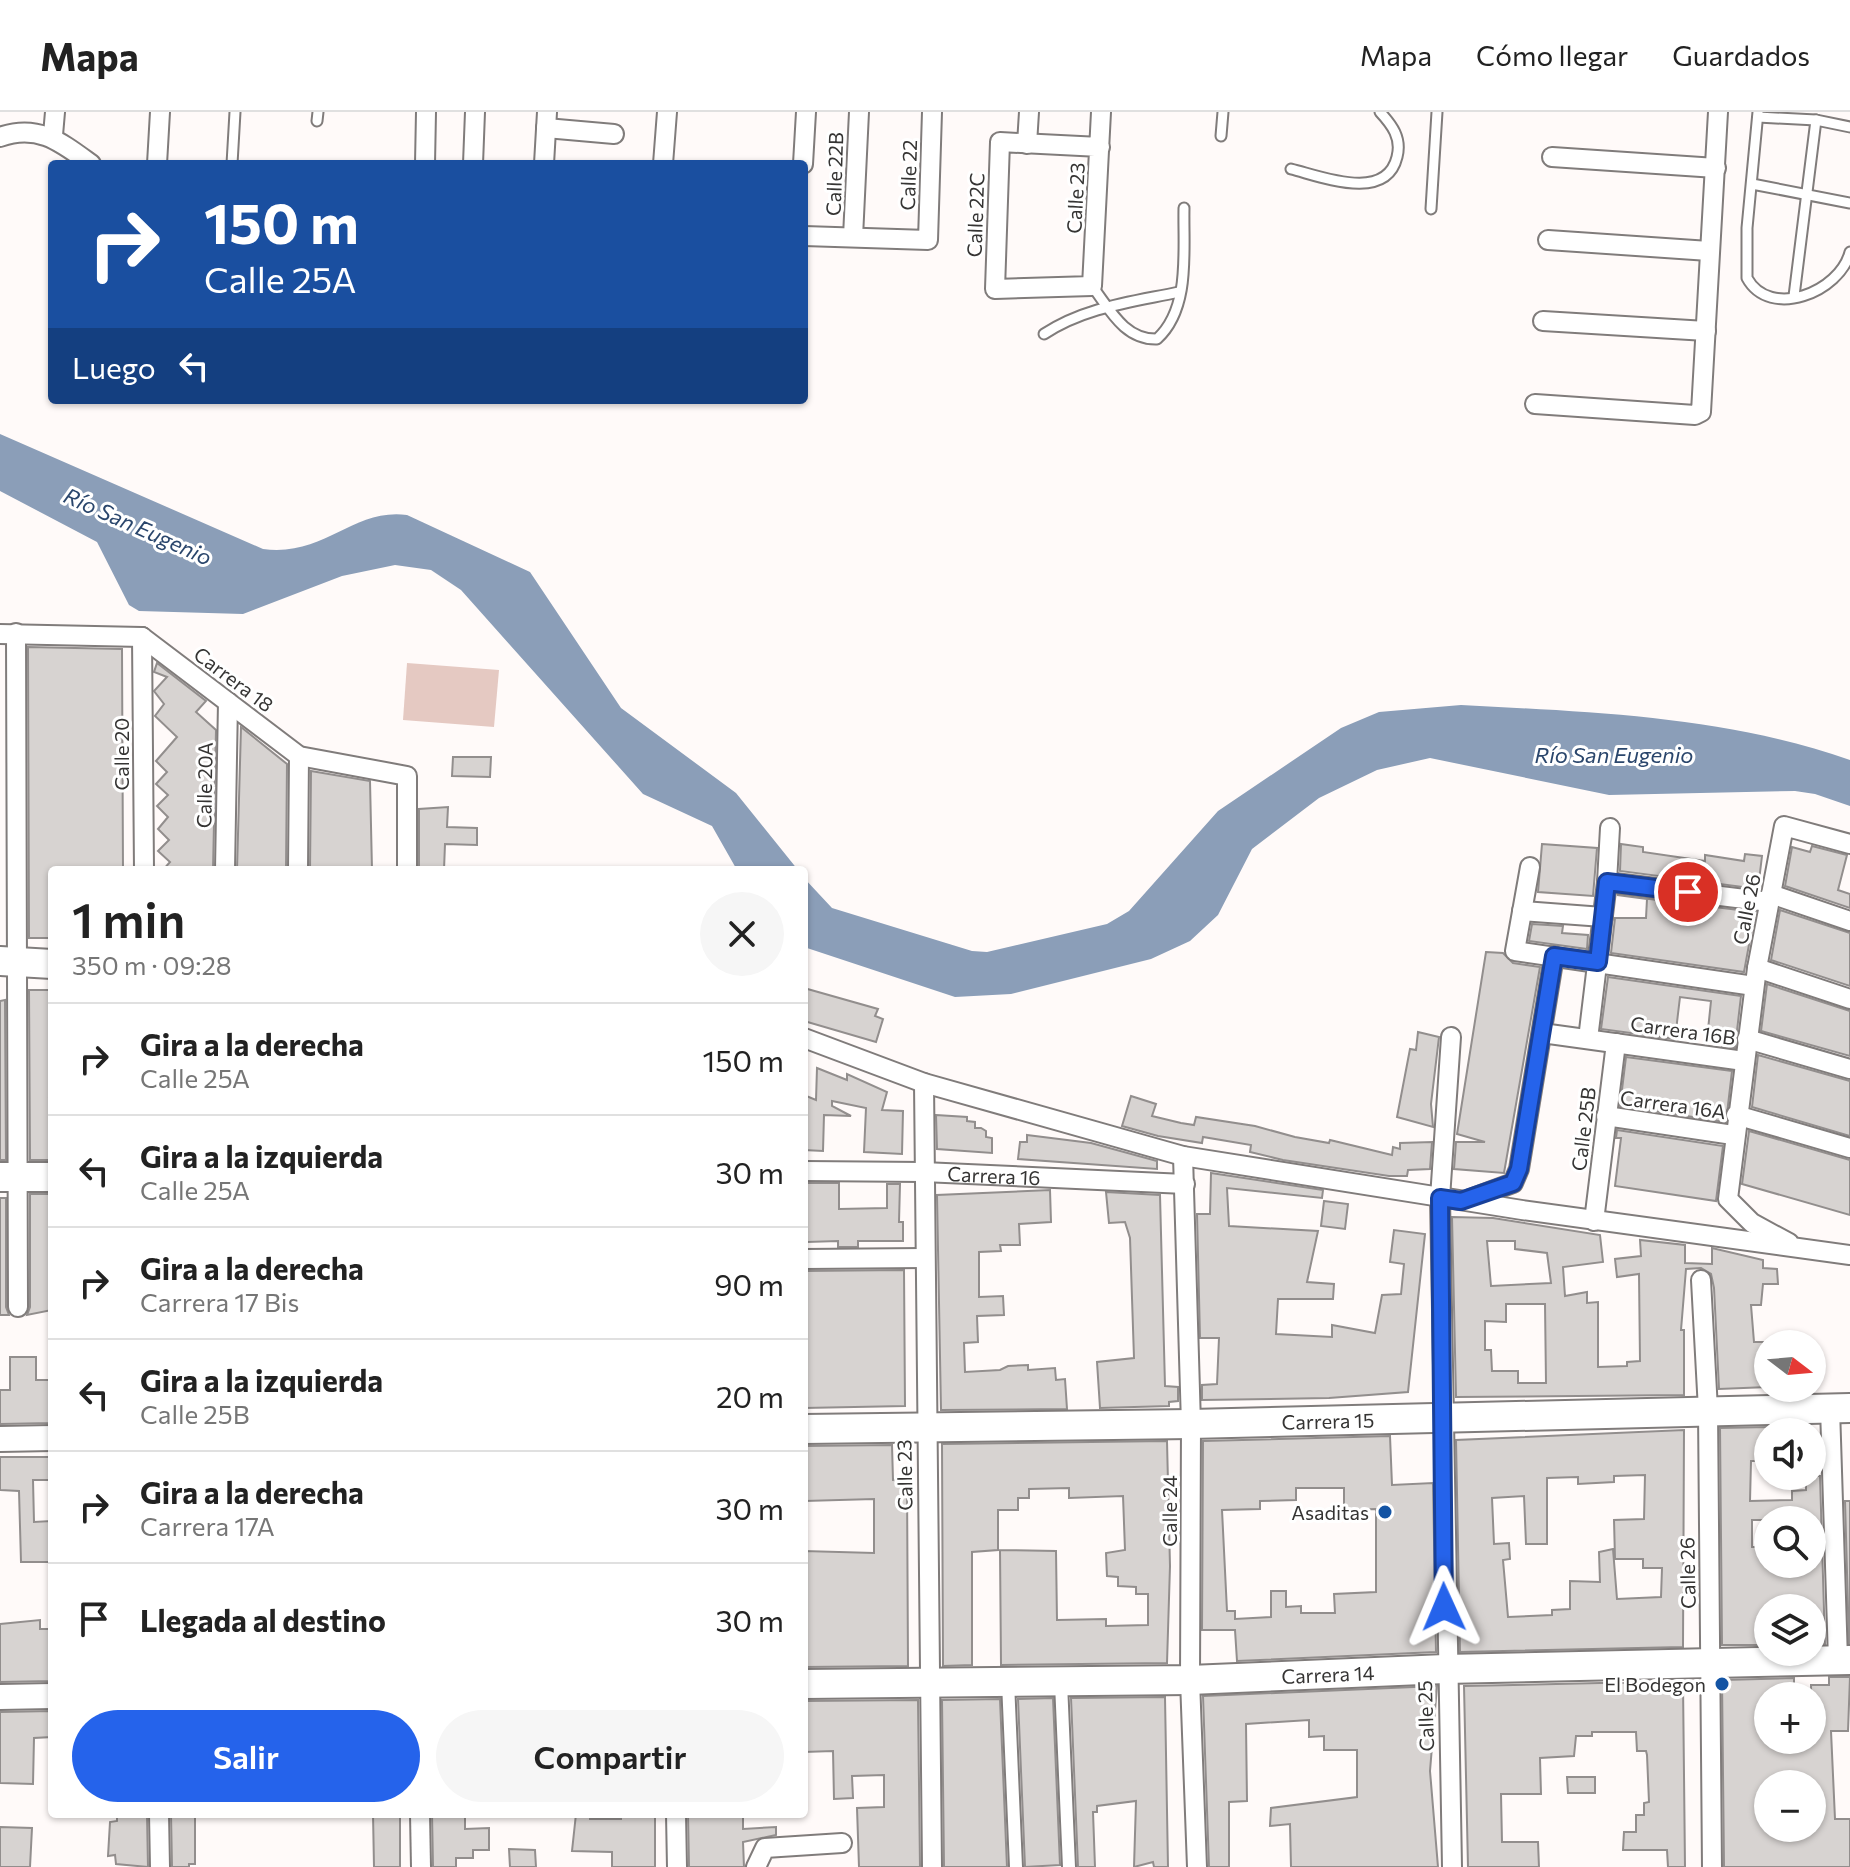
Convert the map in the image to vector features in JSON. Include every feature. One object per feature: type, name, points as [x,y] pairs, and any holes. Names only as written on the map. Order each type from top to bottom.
[{"type":"main road","points":[[8,961],[48,964]]},
{"type":"main road","points":[[10,1177],[48,1177]]},
{"type":"main road","name":"Carrera 15","points":[[808,1429],[1442,1420],[1840,1408]]},
{"type":"main road","points":[[0,1439],[48,1438]]},
{"type":"main road","name":"Carrera 14","points":[[808,1684],[1061,1683],[1445,1669],[1844,1660]]},
{"type":"main road","points":[[0,1697],[48,1696]]},
{"type":"street","points":[[53,135],[55,112]]},
{"type":"street","points":[[157,160],[160,112]]},
{"type":"street","points":[[425,160],[426,112]]},
{"type":"street","points":[[473,160],[475,112]]},
{"type":"street","points":[[663,160],[667,112]]},
{"type":"street","points":[[803,160],[806,112]]},
{"type":"street","name":"Calle 22B","points":[[853,237],[859,112]]},
{"type":"street","name":"Calle 22","points":[[853,237],[928,240],[932,112]]},
{"type":"street","points":[[1029,112],[1027,144],[1100,147]]},
{"type":"street","name":"Calle 23","points":[[1092,286],[1101,112]]},
{"type":"street","points":[[1535,404],[1695,415],[1702,406],[1718,112]]},
{"type":"street","points":[[544,160],[546,120],[614,134]]},
{"type":"street","points":[[0,137],[9,133],[53,135],[86,160]]},
{"type":"street","name":"Calle 22C","points":[[1027,144],[1000,142],[995,289],[1092,286]]},
{"type":"street","points":[[1552,157],[1716,168]]},
{"type":"street","points":[[808,236],[853,237]]},
{"type":"street","points":[[1548,240],[1709,251]]},
{"type":"street","points":[[1543,321],[1706,331]]},
{"type":"street","points":[[18,1307],[10,1177],[8,633],[142,637]]},
{"type":"street","name":"Carrera 18","points":[[142,637],[299,756]]},
{"type":"street","name":"Calle 20","points":[[142,637],[144,866]]},
{"type":"street","name":"Calle 20A","points":[[225,866],[228,702]]},
{"type":"street","points":[[298,866],[299,756],[407,776],[407,866]]},
{"type":"street","name":"Calle 26","points":[[1799,1248],[1752,1223],[1728,1199],[1733,1135],[1756,977],[1784,826],[1850,844]]},
{"type":"street","points":[[1588,1039],[1607,882],[1610,828]]},
{"type":"street","points":[[1530,867],[1515,951],[1756,977],[1850,999]]},
{"type":"street","points":[[1607,882],[1770,898],[1850,921]]},
{"type":"street","points":[[1522,911],[1603,917]]},
{"type":"street","points":[[1461,1201],[1513,1183],[1519,1169],[1554,956]]},
{"type":"street","name":"Carrera 16B","points":[[1542,1033],[1744,1061]]},
{"type":"street","name":"Calle 25","points":[[1451,1037],[1440,1198],[1445,1669],[1452,1867]]},
{"type":"street","points":[[1747,1039],[1850,1069]]},
{"type":"street","points":[[808,1040],[924,1083],[1183,1156],[1594,1221],[1850,1255]]},
{"type":"street","name":"Calle 25B","points":[[1594,1221],[1616,1043]]},
{"type":"street","name":"Calle 23","points":[[924,1083],[925,1427],[932,1867]]},
{"type":"street","points":[[1736,1115],[1850,1148]]},
{"type":"street","name":"Carrera 16A","points":[[1606,1116],[1733,1135]]},
{"type":"street","name":"Calle 24","points":[[1183,1156],[1191,1424],[1190,1680],[1197,1867]]},
{"type":"street","name":"Carrera 16","points":[[808,1171],[923,1172],[1185,1184]]},
{"type":"street","points":[[808,1259],[924,1258]]},
{"type":"street","name":"Calle 26","points":[[1701,1280],[1708,1410],[1712,1867]]},
{"type":"street","points":[[1840,1408],[1844,1660]]},
{"type":"street","points":[[1008,1682],[1016,1867]]},
{"type":"street","points":[[1061,1683],[1069,1867]]},
{"type":"street","points":[[159,1818],[160,1867]]},
{"type":"street","points":[[420,1818],[421,1867]]},
{"type":"street","points":[[676,1818],[677,1867]]},
{"type":"street","points":[[756,1867],[765,1848],[842,1843]]},
{"type":"lane","points":[[232,160],[235,112]]},
{"type":"lane","points":[[1221,136],[1223,112]]},
{"type":"lane","points":[[1291,169],[1354,184],[1377,180],[1389,172],[1397,159],[1399,140],[1380,112]]},
{"type":"lane","points":[[1431,209],[1437,112]]},
{"type":"lane","points":[[1850,127],[1758,114],[1747,278],[1756,290],[1769,296],[1809,295],[1833,282],[1846,268],[1850,252]]},
{"type":"lane","points":[[1794,296],[1816,120]]},
{"type":"lane","points":[[1752,184],[1850,203]]},
{"type":"lane","points":[[1092,286],[1106,307],[1131,332],[1157,339],[1177,311],[1184,208]]},
{"type":"lane","points":[[1044,334],[1068,318],[1179,292]]},
{"type":"shaded area","points":[[407,663],[499,670],[494,727],[403,720]]},
{"type":"water","name":"Río San Eugenio","points":[[0,434],[263,549],[285,550],[304,546],[370,518],[407,515],[530,572],[621,708],[736,793],[795,866],[735,866],[712,826],[643,794],[461,590],[431,570],[395,565],[342,576],[243,614],[139,611],[129,605],[97,542],[0,491]]},
{"type":"water","name":"Río San Eugenio","points":[[1461,705],[1559,710],[1706,725],[1755,734],[1850,760],[1850,806],[1795,791],[1609,795],[1430,758],[1377,770],[1319,798],[1252,849],[1218,915],[1190,941],[1151,959],[1011,994],[955,997],[808,948],[808,882],[832,908],[972,951],[987,952],[1107,924],[1129,911],[1218,811],[1341,728],[1379,712]]},
{"type":"building","points":[[28,647],[122,649],[123,866],[48,866],[48,938],[29,938]]},
{"type":"building","points":[[157,663],[206,701],[196,712],[216,730],[213,866],[166,866],[170,862],[158,851],[169,840],[158,829],[168,817],[157,806],[168,795],[156,784],[167,772],[156,761],[177,737],[155,716],[164,704],[154,691],[167,677],[154,672]]},
{"type":"building","points":[[241,727],[287,764],[286,866],[237,866]]},
{"type":"building","points":[[453,757],[491,757],[490,777],[452,776]]},
{"type":"building","points":[[311,771],[370,781],[372,866],[310,866]]},
{"type":"building","points":[[448,807],[447,827],[477,828],[477,845],[445,844],[444,866],[419,866],[419,809]]},
{"type":"building","points":[[1542,844],[1597,848],[1593,896],[1538,892]]},
{"type":"building","points":[[1621,844],[1643,847],[1643,852],[1705,861],[1705,855],[1744,861],[1745,854],[1762,856],[1758,889],[1620,871]]},
{"type":"building","points":[[1812,846],[1847,855],[1838,890],[1850,894],[1850,908],[1785,886],[1792,847],[1810,852]]},
{"type":"building","points":[[1617,895],[1755,912],[1744,972],[1611,953],[1615,918],[1646,918],[1647,899]]},
{"type":"building","points":[[1780,910],[1850,933],[1850,986],[1771,960]]},
{"type":"building","points":[[1532,924],[1563,926],[1562,933],[1588,935],[1587,949],[1529,941]]},
{"type":"building","points":[[1486,952],[1503,953],[1513,963],[1540,967],[1504,1173],[1454,1169],[1456,1142],[1485,1142],[1457,1134]]},
{"type":"building","points":[[1608,977],[1741,996],[1735,1048],[1722,1046],[1723,1032],[1708,1030],[1711,1001],[1680,997],[1675,1039],[1601,1029]]},
{"type":"building","points":[[1767,984],[1850,1011],[1850,1056],[1761,1031]]},
{"type":"building","points":[[808,989],[878,1009],[875,1016],[883,1019],[876,1042],[808,1022]]},
{"type":"building","points":[[29,990],[48,990],[48,1160],[30,1160]]},
{"type":"building","points":[[5,1000],[6,1160],[0,1160],[0,1001]]},
{"type":"building","points":[[1418,1032],[1439,1037],[1431,1104],[1433,1127],[1397,1117],[1410,1049],[1416,1050]]},
{"type":"building","points":[[1758,1055],[1850,1081],[1850,1136],[1752,1107]]},
{"type":"building","points":[[1626,1057],[1732,1071],[1726,1122],[1620,1106]]},
{"type":"building","points":[[817,1068],[847,1080],[847,1074],[887,1092],[882,1110],[903,1111],[902,1154],[864,1152],[866,1108],[832,1101],[832,1106],[851,1116],[824,1115],[823,1151],[808,1150],[808,1097],[816,1100]]},
{"type":"building","points":[[1131,1096],[1156,1104],[1152,1116],[1194,1125],[1196,1117],[1255,1126],[1329,1143],[1330,1140],[1392,1155],[1393,1147],[1400,1149],[1400,1143],[1432,1142],[1430,1169],[1408,1170],[1407,1176],[1389,1176],[1283,1160],[1250,1152],[1251,1145],[1203,1137],[1202,1143],[1158,1136],[1122,1126]]},
{"type":"building","points":[[936,1115],[967,1117],[967,1121],[975,1122],[975,1128],[981,1128],[986,1131],[986,1137],[992,1138],[992,1153],[937,1149]]},
{"type":"building","points":[[1617,1130],[1723,1146],[1716,1201],[1615,1186],[1621,1138],[1616,1138]]},
{"type":"building","points":[[1749,1131],[1850,1160],[1850,1215],[1742,1184]]},
{"type":"building","points":[[1027,1135],[1091,1143],[1157,1161],[1157,1169],[1018,1159],[1020,1142],[1027,1142]]},
{"type":"building","points":[[1211,1173],[1323,1190],[1322,1198],[1227,1188],[1229,1226],[1318,1231],[1307,1282],[1334,1284],[1333,1299],[1278,1299],[1276,1334],[1332,1337],[1332,1325],[1375,1333],[1382,1295],[1401,1294],[1404,1264],[1390,1262],[1394,1230],[1425,1234],[1408,1392],[1329,1398],[1202,1400],[1202,1385],[1217,1384],[1219,1338],[1200,1338],[1197,1214],[1210,1214]]},
{"type":"building","points":[[808,1183],[839,1183],[839,1209],[887,1208],[887,1184],[900,1184],[899,1222],[903,1222],[903,1241],[858,1241],[858,1247],[838,1247],[838,1241],[808,1242]]},
{"type":"building","points":[[1050,1190],[1051,1222],[1019,1224],[1020,1245],[1000,1245],[1001,1251],[979,1252],[979,1297],[1003,1296],[1004,1315],[977,1316],[978,1342],[964,1343],[965,1372],[1028,1365],[1028,1370],[1055,1368],[1056,1380],[1065,1379],[1067,1409],[941,1410],[937,1195]]},
{"type":"building","points":[[1106,1192],[1160,1195],[1165,1386],[1178,1387],[1178,1401],[1169,1402],[1169,1406],[1100,1408],[1097,1362],[1134,1358],[1130,1238],[1125,1222],[1109,1223]]},
{"type":"building","points":[[30,1194],[48,1194],[48,1311],[27,1315],[30,1307]]},
{"type":"building","points":[[0,1198],[6,1198],[6,1307],[9,1315],[0,1315]]},
{"type":"building","points":[[1324,1201],[1348,1204],[1345,1229],[1321,1226]]},
{"type":"building","points":[[1452,1217],[1493,1218],[1600,1235],[1603,1262],[1563,1267],[1565,1296],[1587,1292],[1587,1303],[1598,1302],[1598,1367],[1627,1366],[1627,1362],[1640,1361],[1639,1274],[1617,1277],[1615,1259],[1641,1256],[1640,1240],[1685,1245],[1685,1263],[1712,1264],[1712,1248],[1763,1260],[1763,1268],[1777,1269],[1778,1284],[1763,1284],[1761,1305],[1751,1305],[1754,1388],[1719,1389],[1711,1274],[1701,1268],[1686,1269],[1681,1330],[1684,1330],[1684,1395],[1456,1397]],"holes":[[[1487,1241],[1515,1241],[1515,1249],[1547,1253],[1551,1283],[1491,1286]],[[1506,1304],[1545,1304],[1546,1383],[1518,1383],[1518,1371],[1492,1371],[1491,1350],[1485,1350],[1485,1321],[1506,1322]]]},
{"type":"building","points":[[904,1270],[905,1406],[808,1408],[808,1271]]},
{"type":"building","points":[[10,1357],[36,1357],[36,1380],[48,1380],[48,1423],[0,1424],[0,1390],[10,1390]]},
{"type":"building","points":[[1754,1427],[1750,1501],[1792,1500],[1792,1491],[1820,1490],[1821,1506],[1754,1506],[1754,1578],[1823,1578],[1824,1594],[1754,1594],[1754,1645],[1722,1645],[1720,1428]]},
{"type":"building","points":[[1684,1430],[1683,1647],[1460,1652],[1456,1440]],"holes":[[[1645,1475],[1644,1519],[1614,1520],[1615,1559],[1643,1559],[1643,1568],[1662,1568],[1661,1597],[1617,1599],[1613,1549],[1599,1552],[1600,1582],[1570,1581],[1570,1609],[1552,1610],[1552,1615],[1508,1617],[1503,1560],[1510,1559],[1509,1543],[1494,1544],[1492,1498],[1524,1496],[1526,1544],[1547,1544],[1547,1478],[1578,1477],[1578,1484],[1614,1482],[1614,1476]]]},
{"type":"building","points":[[1390,1436],[1392,1485],[1433,1483],[1436,1652],[1237,1661],[1235,1630],[1202,1630],[1203,1441]],"holes":[[[1296,1488],[1344,1488],[1344,1510],[1376,1509],[1376,1592],[1334,1594],[1335,1613],[1301,1613],[1301,1606],[1286,1607],[1286,1591],[1271,1591],[1271,1617],[1235,1619],[1235,1611],[1227,1611],[1222,1510],[1260,1509],[1260,1501],[1296,1500]]]},
{"type":"building","points":[[1167,1441],[1170,1566],[1167,1663],[1001,1665],[1000,1550],[1056,1551],[1057,1620],[1106,1619],[1106,1626],[1148,1625],[1148,1594],[1136,1594],[1136,1587],[1118,1586],[1118,1577],[1107,1576],[1106,1553],[1125,1550],[1123,1496],[1069,1498],[1069,1488],[1029,1489],[1029,1498],[1018,1498],[1018,1510],[998,1510],[998,1550],[972,1552],[972,1665],[943,1666],[942,1444]]},
{"type":"building","points":[[892,1445],[893,1480],[907,1479],[908,1666],[808,1667],[808,1551],[874,1553],[874,1499],[808,1501],[808,1446]]},
{"type":"building","points":[[0,1457],[48,1457],[48,1480],[33,1480],[34,1522],[48,1521],[48,1562],[21,1562],[19,1491],[0,1490]]},
{"type":"building","points":[[1845,1501],[1850,1501],[1850,1643],[1849,1643]]},
{"type":"building","points":[[40,1620],[40,1629],[48,1629],[48,1681],[0,1682],[0,1624]]},
{"type":"building","points":[[1829,1677],[1850,1677],[1848,1731],[1831,1731],[1835,1819],[1850,1819],[1850,1867],[1724,1867],[1722,1680],[1794,1678],[1794,1682],[1754,1682],[1754,1754],[1826,1754],[1826,1685],[1829,1685]]},
{"type":"building","points":[[1683,1683],[1685,1867],[1668,1867],[1667,1850],[1623,1850],[1624,1832],[1636,1832],[1636,1815],[1644,1815],[1644,1803],[1649,1802],[1646,1751],[1637,1751],[1636,1732],[1592,1732],[1592,1736],[1576,1736],[1574,1756],[1540,1758],[1541,1794],[1501,1794],[1502,1842],[1538,1842],[1539,1867],[1468,1867],[1464,1686]]},
{"type":"building","points":[[1437,1686],[1430,1771],[1438,1867],[1291,1867],[1290,1824],[1270,1826],[1271,1808],[1357,1797],[1357,1750],[1324,1750],[1324,1736],[1309,1737],[1309,1720],[1246,1724],[1247,1801],[1229,1802],[1229,1867],[1209,1867],[1203,1696]]},
{"type":"building","points":[[1165,1697],[1168,1867],[1154,1867],[1153,1862],[1134,1867],[1136,1801],[1097,1806],[1097,1812],[1093,1812],[1095,1867],[1078,1867],[1071,1698]]},
{"type":"building","points":[[1053,1698],[1060,1865],[1025,1867],[1018,1699]]},
{"type":"building","points":[[1000,1699],[1007,1867],[944,1867],[942,1700]]},
{"type":"building","points":[[918,1700],[920,1867],[859,1867],[857,1808],[884,1807],[884,1775],[852,1776],[853,1798],[834,1799],[833,1751],[808,1752],[808,1701]]},
{"type":"building","points":[[48,1711],[48,1737],[34,1738],[33,1784],[0,1783],[0,1712]]},
{"type":"building","points":[[1567,1777],[1595,1777],[1595,1793],[1568,1793]]},
{"type":"building","points":[[117,1818],[147,1818],[148,1867],[116,1864],[115,1855],[108,1856],[110,1822],[117,1821]]},
{"type":"building","points":[[171,1818],[195,1818],[195,1864],[172,1867]]},
{"type":"building","points":[[373,1818],[400,1818],[400,1867],[374,1867]]},
{"type":"building","points":[[432,1818],[465,1818],[465,1829],[489,1828],[489,1850],[473,1850],[473,1858],[456,1858],[456,1867],[433,1867]]},
{"type":"building","points":[[576,1818],[655,1818],[655,1867],[612,1867],[612,1852],[572,1851]]},
{"type":"building","points":[[688,1818],[743,1818],[743,1829],[776,1827],[776,1835],[743,1842],[744,1867],[689,1867]]},
{"type":"building","points":[[0,1827],[32,1828],[30,1867],[0,1867]]},
{"type":"building","points":[[509,1849],[535,1850],[536,1867],[510,1867]]},
{"type":"place","name":"Asaditas","points":[[1385,1512]]},
{"type":"place","name":"El Bodegon","points":[[1722,1684]]},
{"type":"route","points":[[1444,1607],[1440,1198],[1461,1201],[1498,1191],[1513,1183],[1519,1169],[1554,956],[1598,962],[1607,882],[1688,892]]}]
